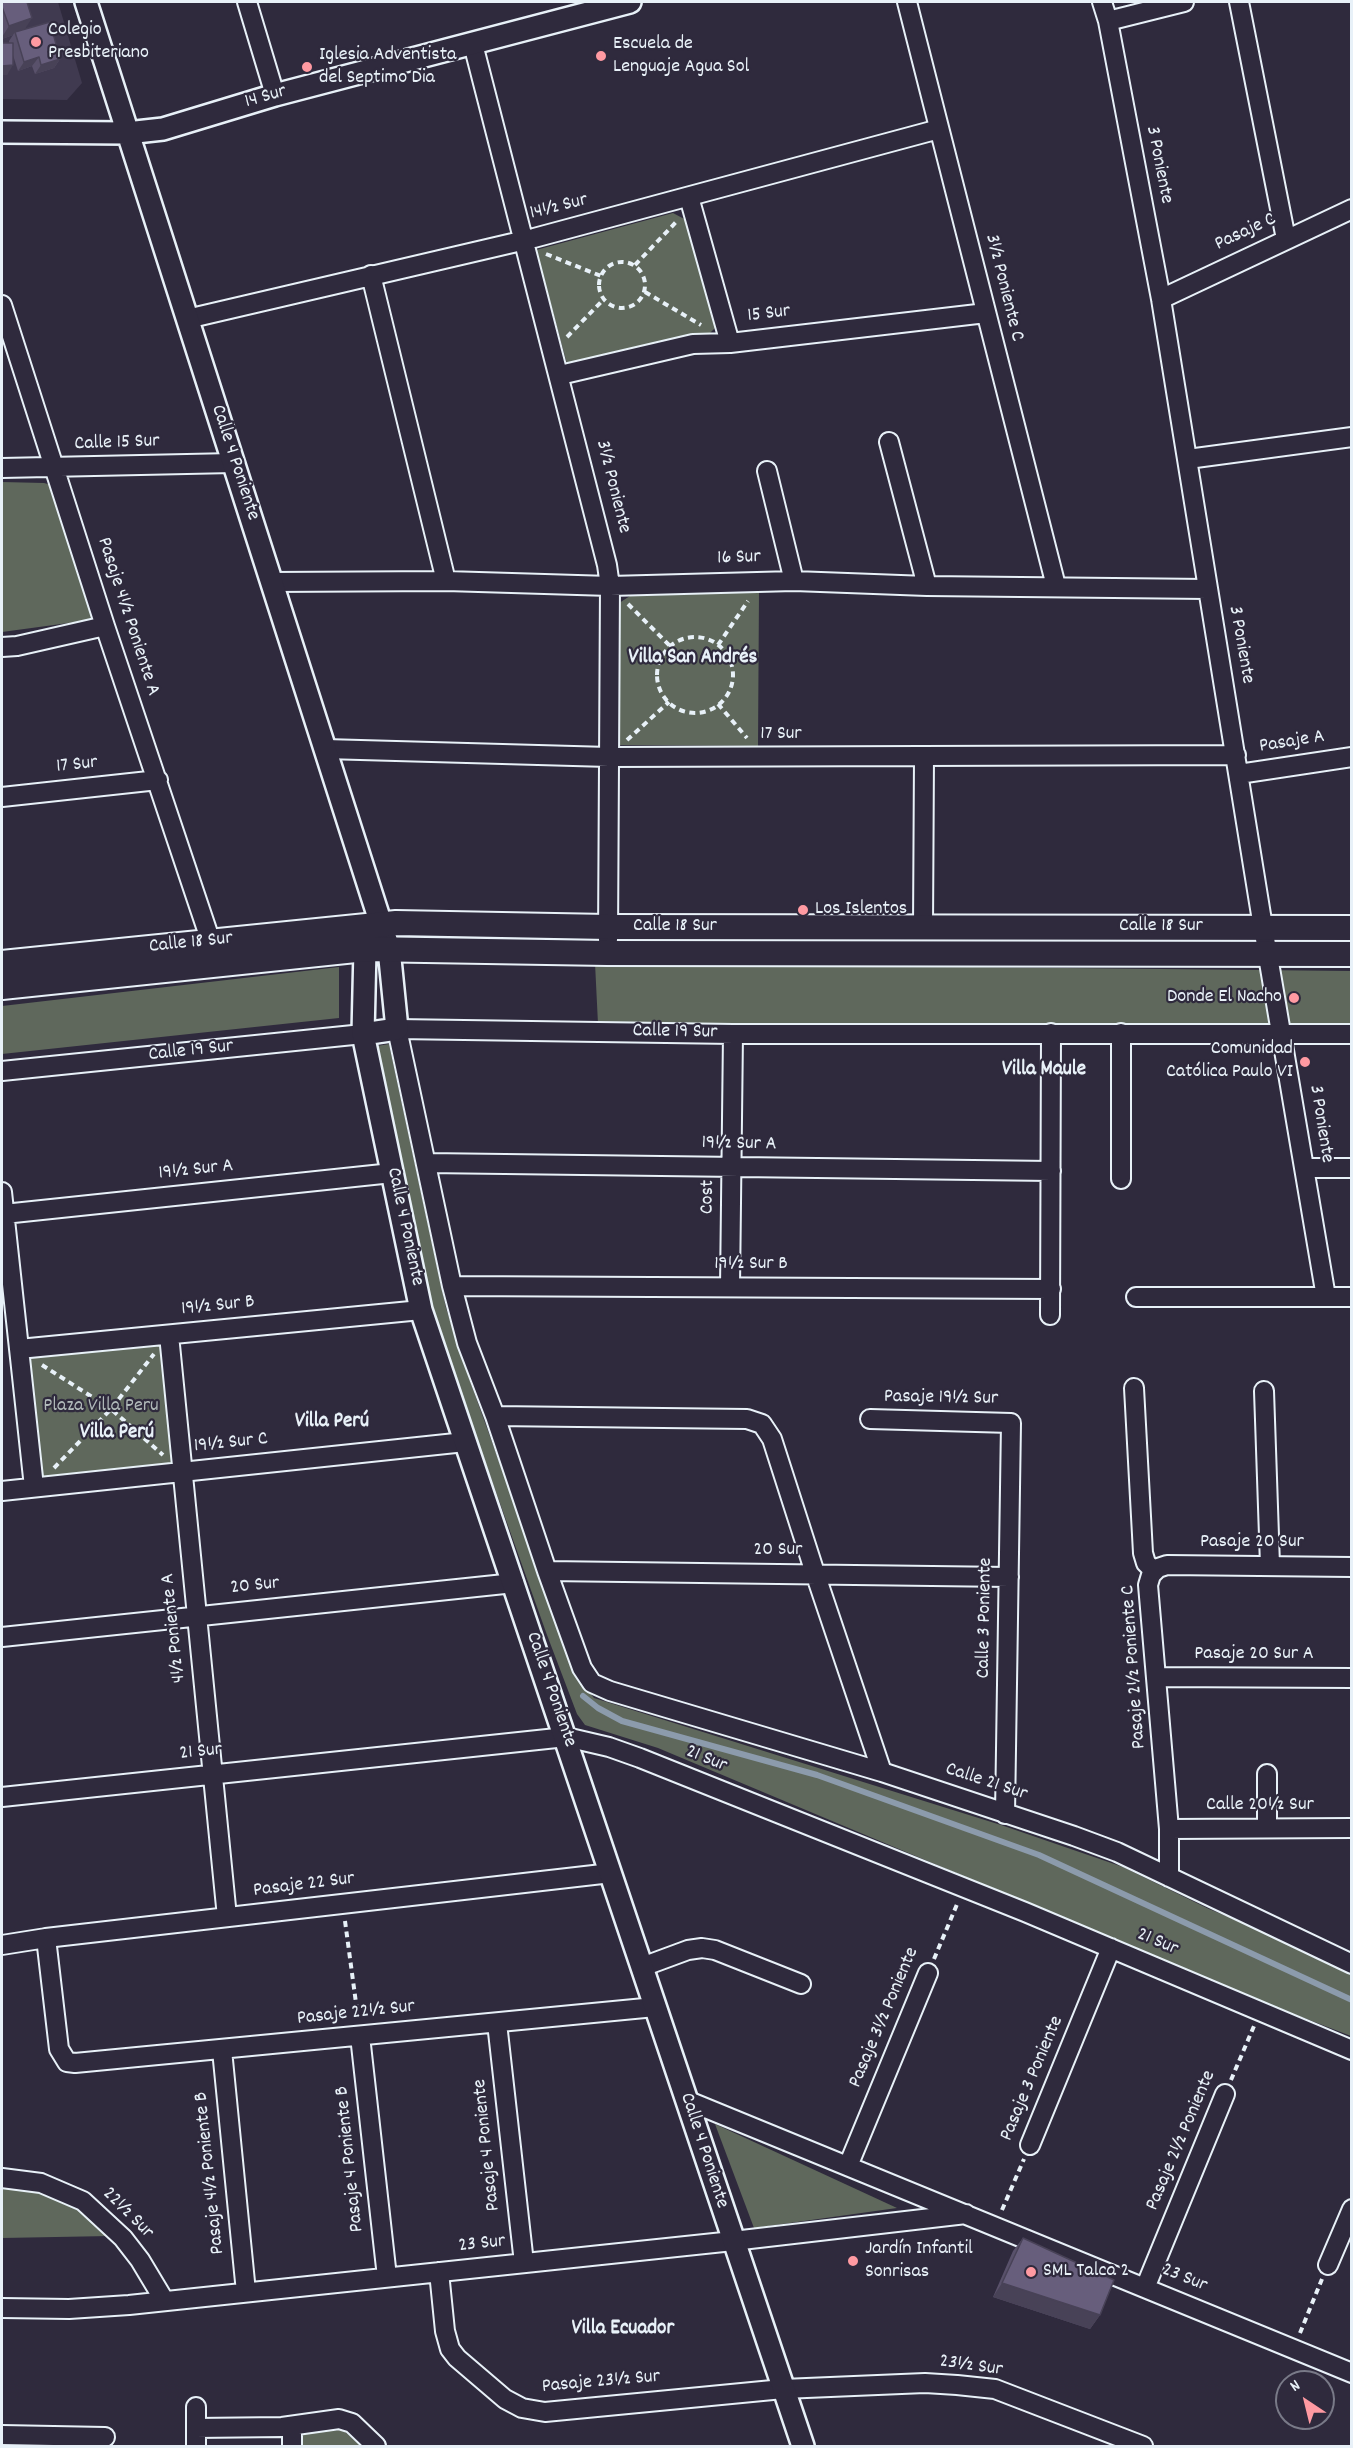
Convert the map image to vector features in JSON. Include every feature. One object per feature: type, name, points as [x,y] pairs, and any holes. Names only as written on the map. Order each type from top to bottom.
[{"type":"main road","name":"Calle 18 Sur","points":[[2,963],[405,923],[608,927],[1352,928]]},
{"type":"main road","name":"Calle 18 Sur","points":[[2,987],[365,949],[608,953],[1352,954]]},
{"type":"street","name":"Calle 4 Poniente","points":[[86,2],[390,949],[397,1029],[452,1286],[467,1343],[495,1416],[582,1668],[592,1683]]},
{"type":"street","points":[[247,2],[275,95]]},
{"type":"street","name":"14 Sur","points":[[2,132],[128,133],[163,129],[275,95],[630,2]]},
{"type":"street","name":"3½ Poniente C","points":[[907,2],[1056,586]]},
{"type":"street","name":"3 Poniente","points":[[1102,2],[1161,299],[1263,927],[1326,1297]]},
{"type":"street","points":[[1107,21],[1184,2]]},
{"type":"street","points":[[1239,2],[1286,239]]},
{"type":"street","name":"3½ Poniente","points":[[473,44],[529,239],[560,375],[603,543],[610,586],[608,953]]},
{"type":"street","name":"14½ Sur","points":[[187,319],[529,239],[939,129]]},
{"type":"street","points":[[689,197],[730,343]]},
{"type":"street","name":"Pasaje C","points":[[1161,299],[1352,209]]},
{"type":"street","points":[[371,275],[446,581]]},
{"type":"street","name":"Pasaje 4½ Poniente A","points":[[2,305],[105,626],[211,942]]},
{"type":"street","name":"15 Sur","points":[[560,375],[693,344],[730,343],[986,313]]},
{"type":"street","points":[[1188,459],[1352,437]]},
{"type":"street","points":[[889,442],[927,586]]},
{"type":"street","name":"Calle 15 Sur","points":[[2,468],[234,463]]},
{"type":"street","points":[[767,471],[794,581]]},
{"type":"street","name":"16 Sur","points":[[272,582],[446,581],[610,586],[794,581],[927,586],[1207,588]]},
{"type":"street","points":[[2,647],[17,646],[105,626]]},
{"type":"street","name":"17 Sur","points":[[325,749],[609,757],[1236,755]]},
{"type":"street","points":[[923,927],[924,757]]},
{"type":"street","name":"Pasaje A","points":[[1239,774],[1352,757]]},
{"type":"street","name":"17 Sur","points":[[2,797],[158,780]]},
{"type":"street","points":[[365,949],[382,924]]},
{"type":"street","name":"Calle 4 Poniente","points":[[365,949],[363,1034],[421,1310],[803,2446]]},
{"type":"street","name":"Calle 19 Sur","points":[[2,1071],[397,1029],[733,1034],[1352,1034]]},
{"type":"street","points":[[1050,1315],[1051,1033]]},
{"type":"street","points":[[1121,1033],[1121,1179]]},
{"type":"street","name":"Cost","points":[[730,1287],[733,1034]]},
{"type":"street","name":"19½ Sur A","points":[[427,1163],[1051,1171]]},
{"type":"street","points":[[1305,1167],[1352,1168]]},
{"type":"street","name":"19½ Sur A","points":[[4,1214],[392,1173]]},
{"type":"street","points":[[2,1192],[34,1487]]},
{"type":"street","name":"19½ Sur B","points":[[452,1286],[1051,1289]]},
{"type":"street","points":[[1136,1297],[1352,1297]]},
{"type":"street","name":"19½ Sur B","points":[[19,1350],[421,1310]]},
{"type":"street","name":"4½ Poniente A","points":[[169,1335],[226,1917]]},
{"type":"street","name":"Pasaje 2½ Poniente C","points":[[1134,1388],[1143,1552],[1146,1563],[1154,1571],[1148,1585],[1169,1828],[1168,1877]]},
{"type":"street","points":[[1264,1391],[1270,1565]]},
{"type":"street","points":[[495,1416],[758,1421],[770,1433],[882,1772]]},
{"type":"street","name":"Pasaje 19½ Sur","points":[[870,1419],[1011,1423]]},
{"type":"street","name":"Calle 3 Poniente","points":[[1005,1814],[1011,1423]]},
{"type":"street","name":"19½ Sur C","points":[[2,1491],[465,1442]]},
{"type":"street","name":"Pasaje 20 Sur","points":[[1154,1571],[1167,1565],[1352,1567]]},
{"type":"street","name":"20 Sur","points":[[547,1571],[1009,1576]]},
{"type":"street","name":"20 Sur","points":[[2,1637],[513,1583]]},
{"type":"street","name":"Pasaje 20 Sur A","points":[[1156,1677],[1352,1678]]},
{"type":"street","name":"Calle 21 Sur","points":[[592,1683],[610,1691],[882,1772],[1117,1852],[1352,1964]]},
{"type":"street","name":"21 Sur","points":[[2,1797],[566,1737],[640,1758],[964,1887],[1352,2050]]},
{"type":"street","points":[[1267,1774],[1267,1828]]},
{"type":"street","name":"Calle 20½ Sur","points":[[1169,1828],[1352,1828]]},
{"type":"street","name":"Pasaje 22 Sur","points":[[2,1945],[611,1873]]},
{"type":"street","name":"Pasaje 22½ Sur","points":[[46,1938],[58,2042],[67,2061],[88,2063],[656,2007]]},
{"type":"street","points":[[642,1967],[688,1950],[702,1948],[715,1950],[801,1984]]},
{"type":"street","name":"Pasaje 3 Poniente","points":[[1030,2145],[1111,1948]]},
{"type":"street","name":"Pasaje 3½ Poniente","points":[[848,2166],[928,1973]]},
{"type":"street","name":"Pasaje 4 Poniente","points":[[497,2023],[524,2263]]},
{"type":"street","name":"Pasaje 4 Poniente B","points":[[360,2036],[387,2277]]},
{"type":"street","name":"Pasaje 4½ Poniente B","points":[[222,2050],[246,2292]]},
{"type":"street","name":"Pasaje 2½ Poniente","points":[[1144,2288],[1225,2094]]},
{"type":"street","name":"23 Sur","points":[[686,2100],[1352,2373]]},
{"type":"street","name":"22½ Sur","points":[[2,2178],[41,2183],[83,2201],[123,2238],[140,2260],[164,2300]]},
{"type":"street","points":[[1328,2265],[1352,2209]]},
{"type":"street","name":"23 Sur","points":[[2,2308],[89,2308],[733,2241],[966,2214]]},
{"type":"street","name":"Pasaje 23½ Sur","points":[[439,2272],[445,2331],[450,2349],[457,2358],[505,2399],[522,2408],[545,2412],[783,2389]]},
{"type":"street","name":"23½ Sur","points":[[783,2389],[926,2383],[995,2389],[1143,2446]]},
{"type":"street","points":[[196,2407],[196,2446]]},
{"type":"street","points":[[196,2428],[268,2428],[339,2419],[352,2423],[376,2446]]},
{"type":"street","points":[[292,2426],[292,2446]]},
{"type":"street","points":[[2,2435],[105,2437]]},
{"type":"path","points":[[635,265],[678,220],[689,197]]},
{"type":"path","points":[[529,239],[547,255],[601,276]]},
{"type":"path","points":[[628,262],[635,265],[645,278],[645,292],[641,299],[629,307],[615,307],[604,299],[599,283],[601,276],[612,264],[628,262]]},
{"type":"path","points":[[645,292],[702,326]]},
{"type":"path","points":[[566,338],[604,299]]},
{"type":"path","points":[[718,645],[762,581]]},
{"type":"path","points":[[610,586],[670,646]]},
{"type":"path","points":[[694,637],[707,639],[718,645],[730,660],[733,679],[729,691],[718,704],[702,712],[690,712],[679,709],[669,702],[662,693],[658,681],[658,669],[662,657],[670,646],[681,639],[694,637]]},
{"type":"path","points":[[609,757],[669,702]]},
{"type":"path","points":[[718,704],[763,757]]},
{"type":"path","points":[[34,1487],[111,1409],[169,1335]]},
{"type":"path","points":[[19,1350],[111,1409],[182,1472]]},
{"type":"path","name":"Pasaje 3½ Poniente","points":[[928,1973],[964,1887]]},
{"type":"path","points":[[343,1904],[360,2036]]},
{"type":"path","name":"Pasaje 2½ Poniente","points":[[1225,2094],[1260,2011]]},
{"type":"path","name":"Pasaje 3 Poniente","points":[[996,2227],[1030,2145]]},
{"type":"path","points":[[1293,2349],[1328,2265]]},
{"type":"shaded area","name":"Colegio Presbiteriano","points":[[2,2],[58,2],[82,83],[67,100],[2,99]]},
{"type":"green space","points":[[673,213],[688,221],[716,327],[708,335],[567,364],[536,250]]},
{"type":"green space","points":[[2,482],[44,483],[55,486],[98,619],[2,632]]},
{"type":"green space","points":[[759,592],[758,746],[615,745],[616,605],[630,596]]},
{"type":"green space","points":[[595,963],[1351,971],[1351,1024],[853,1024],[789,1027],[786,1024],[598,1024]]},
{"type":"green space","points":[[339,967],[339,1018],[2,1054],[2,1006]]},
{"type":"green space","points":[[389,1044],[446,1308],[470,1381],[577,1677],[594,1698],[1001,1825],[1123,1867],[1209,1909],[1351,1967],[1351,2036],[1278,2008],[658,1748],[585,1725],[577,1714],[547,1635],[430,1307],[377,1046]]},
{"type":"green space","name":"Plaza Villa Peru","points":[[166,1335],[179,1463],[37,1478],[24,1350]]},
{"type":"green space","points":[[715,2124],[897,2208],[754,2228]]},
{"type":"green space","points":[[2,2186],[41,2189],[81,2201],[110,2236],[2,2238]]},
{"type":"green space","points":[[343,2430],[361,2446],[302,2446],[302,2432]]},
{"type":"building","points":[[2,2],[27,2],[32,18],[9,26]]},
{"type":"building","points":[[50,22],[60,59],[41,65],[39,57],[24,62],[15,32]]},
{"type":"building","points":[[2,43],[13,43],[13,65],[2,66]]},
{"type":"building","name":"SML Talca 2","points":[[1023,2238],[1114,2280],[1100,2315],[1002,2283]]},
{"type":"waterway","points":[[583,1696],[598,1708],[622,1721],[817,1775],[1039,1855],[1352,2000]]},
{"type":"place","name":"Colegio Presbiteriano","points":[[36,42]]},
{"type":"place","name":"Escuela de Lenguaje Agua Sol","points":[[601,56]]},
{"type":"place","name":"Iglesia Adventista del Septimo Dia","points":[[307,67]]},
{"type":"place","name":"Los Islentos","points":[[803,910]]},
{"type":"place","name":"Donde El Nacho","points":[[1294,998]]},
{"type":"place","name":"Comunidad Católica Paulo VI","points":[[1305,1062]]},
{"type":"place","name":"Jardín Infantil Sonrisas","points":[[853,2261]]},
{"type":"place","name":"SML Talca 2","points":[[1031,2272]]},
{"type":"district","name":"Villa San Andrés","points":[[693,659]]},
{"type":"district","name":"Villa Maule","points":[[1044,1071]]},
{"type":"district","name":"Villa Perú","points":[[332,1423]]},
{"type":"district","name":"Villa Perú","points":[[117,1434]]},
{"type":"district","name":"Villa Ecuador","points":[[623,2330]]}]
